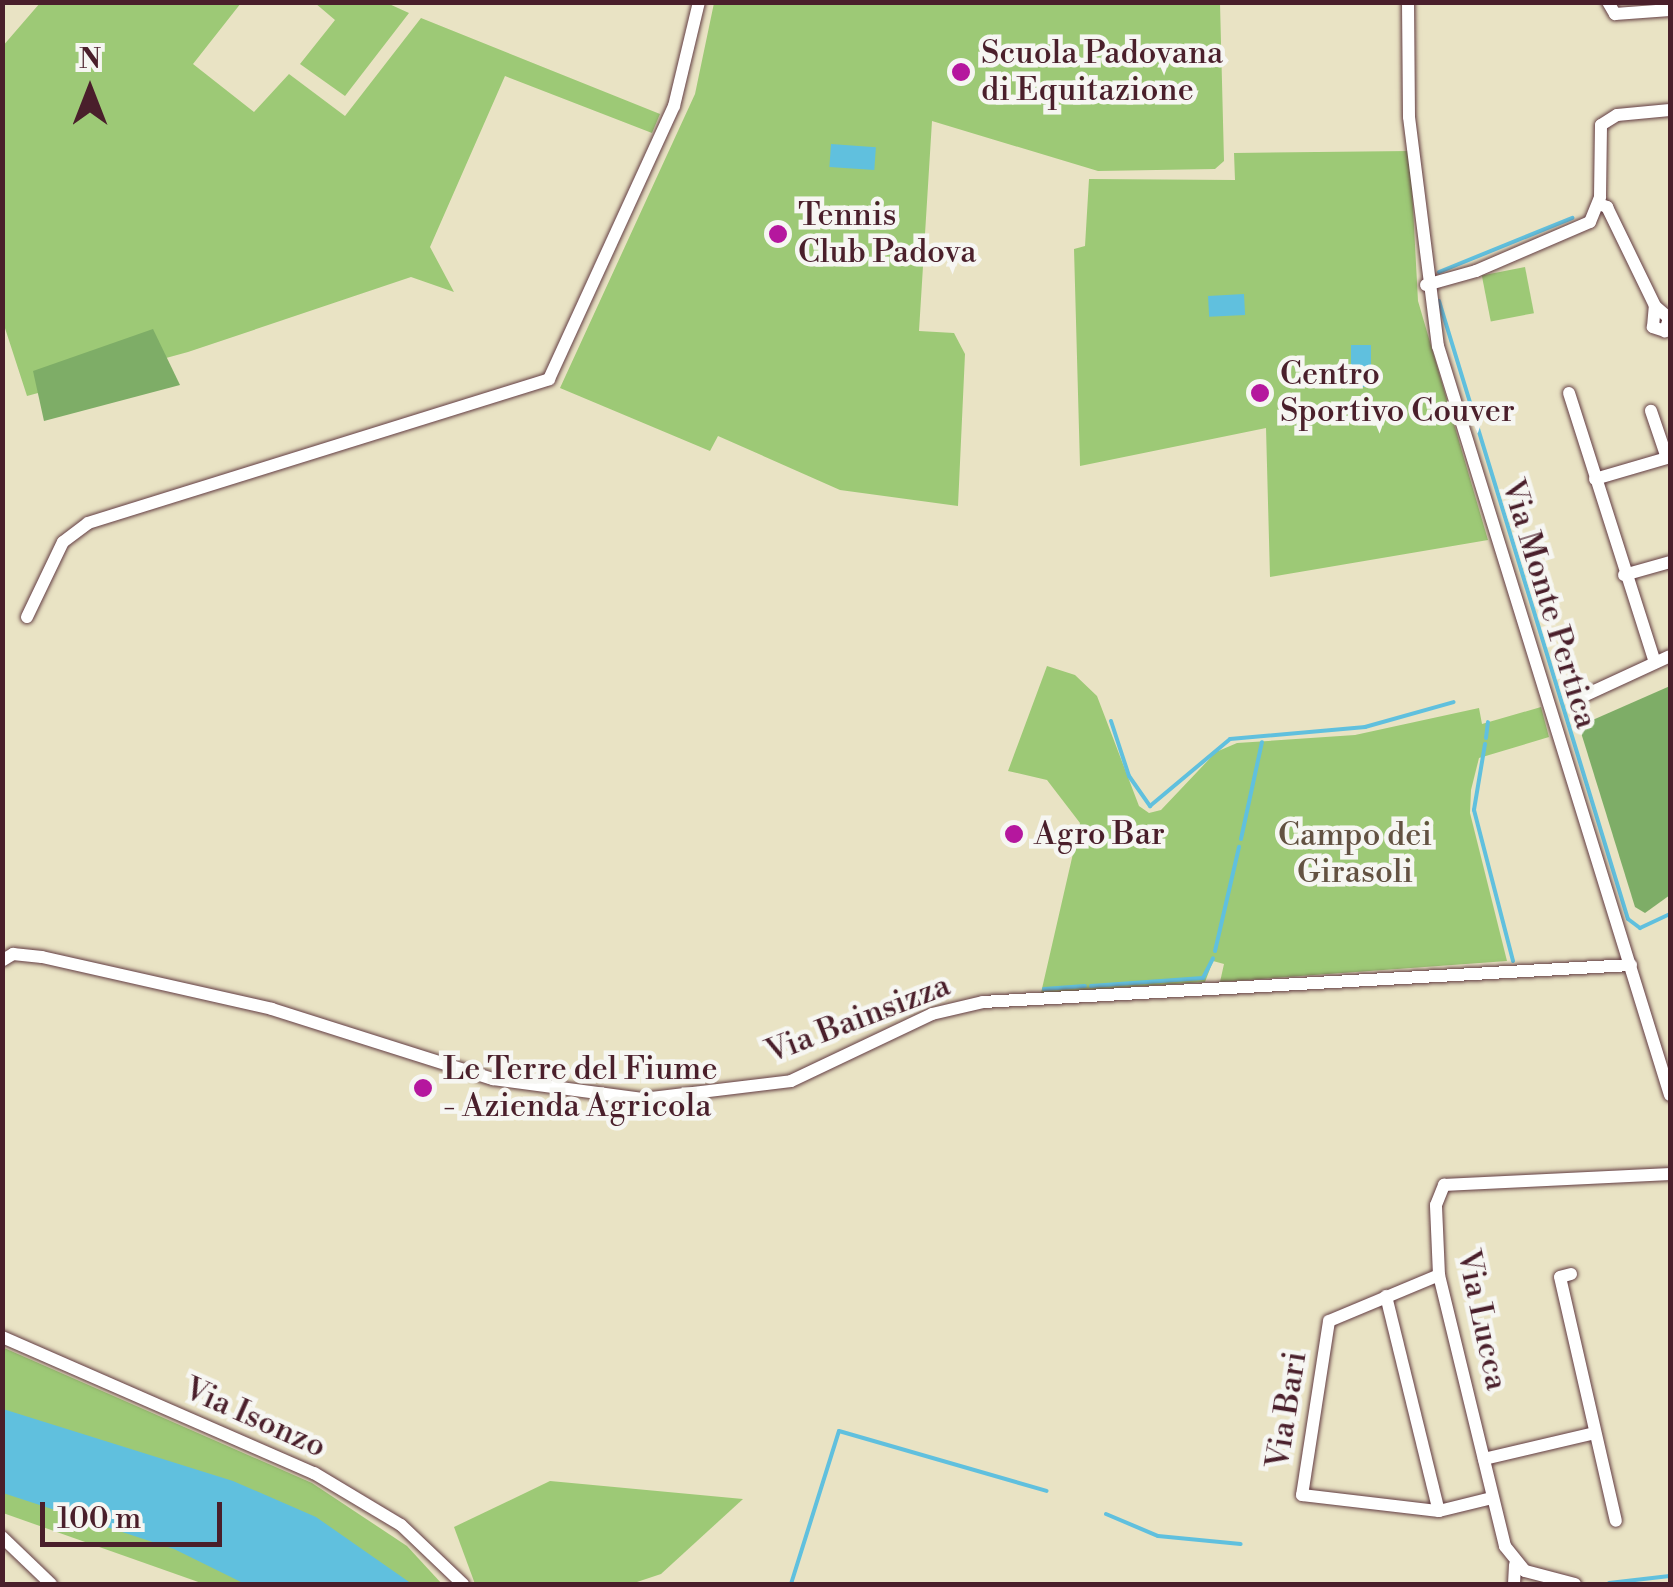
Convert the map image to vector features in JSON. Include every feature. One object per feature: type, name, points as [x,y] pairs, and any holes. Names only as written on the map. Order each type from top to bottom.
[{"type":"street","points":[[27,617],[63,542],[88,523],[550,379],[674,106],[699,2]]},
{"type":"street","name":"Via Monte Pertica","points":[[1408,2],[1409,117],[1426,285],[1438,346],[1670,1095]]},
{"type":"street","points":[[1608,2],[1614,14],[1670,10]]},
{"type":"street","points":[[1426,285],[1574,232],[1600,204],[1601,124],[1617,115],[1670,110]]},
{"type":"street","points":[[1600,204],[1607,207],[1655,306]]},
{"type":"street","points":[[1569,393],[1654,664]]},
{"type":"street","points":[[1595,479],[1669,457],[1652,411]]},
{"type":"street","points":[[1624,576],[1670,562]]},
{"type":"street","points":[[1577,699],[1670,656]]},
{"type":"street","name":"Via Bainsizza","points":[[3,960],[13,954],[42,957],[272,1009],[493,1080],[642,1099],[791,1080],[932,1014],[983,1002],[1632,965]]},
{"type":"street","name":"Via Lucca","points":[[1515,1565],[1492,1498],[1439,1275],[1436,1205],[1444,1185],[1670,1174]]},
{"type":"street","points":[[1571,1274],[1560,1276],[1616,1521]]},
{"type":"street","name":"Via Bari","points":[[1439,1275],[1329,1321],[1302,1495],[1439,1511],[1492,1498]]},
{"type":"street","points":[[1386,1296],[1439,1511]]},
{"type":"street","name":"Via Isonzo","points":[[2,1337],[314,1473],[420,1540],[463,1584]]},
{"type":"street","points":[[1484,1460],[1596,1433]]},
{"type":"street","points":[[2,1537],[51,1584]]},
{"type":"street","points":[[1514,1584],[1515,1565],[1575,1584]]},
{"type":"green space","points":[[40,3],[241,3],[193,64],[254,112],[289,74],[345,116],[421,18],[660,114],[652,133],[505,76],[430,247],[454,292],[411,277],[188,352],[27,396],[3,322],[2,47]]},
{"type":"green space","points":[[315,3],[387,3],[409,13],[345,96],[300,64],[335,20]]},
{"type":"green space","points":[[714,3],[1220,3],[1224,161],[1215,169],[1098,171],[932,121],[919,331],[954,333],[965,354],[958,506],[840,490],[718,436],[710,451],[560,388],[695,94]]},
{"type":"green space","name":"Centro Sportivo Couver","points":[[1410,151],[1418,301],[1488,540],[1270,577],[1266,428],[1080,466],[1074,249],[1085,246],[1089,179],[1235,180],[1234,153]]},
{"type":"green space","points":[[1525,267],[1534,313],[1491,322],[1482,275]]},
{"type":"green space","points":[[153,329],[180,385],[44,421],[33,371]]},
{"type":"green space","name":"Campo dei Girasoli","points":[[1047,666],[1075,675],[1097,696],[1139,806],[1149,813],[1161,810],[1216,752],[1237,743],[1355,735],[1479,708],[1482,724],[1541,707],[1549,737],[1479,758],[1471,790],[1470,813],[1507,961],[1220,982],[1224,964],[1213,961],[1205,982],[1041,993],[1080,823],[1047,780],[1008,771]]},
{"type":"green space","points":[[1670,686],[1670,895],[1645,913],[1635,907],[1579,726]]},
{"type":"green space","points":[[2,1347],[312,1483],[407,1546],[442,1584],[204,1584],[3,1513]]},
{"type":"green space","points":[[550,1481],[743,1499],[661,1574],[631,1584],[475,1584],[454,1527]]},
{"type":"water","points":[[831,144],[876,147],[874,170],[829,167]]},
{"type":"water","points":[[1244,294],[1245,315],[1209,317],[1208,296]]},
{"type":"water","points":[[1351,345],[1371,345],[1371,387],[1351,387]]},
{"type":"water","points":[[3,1409],[233,1481],[316,1517],[412,1584],[245,1584],[174,1549],[3,1493]]},
{"type":"waterway","points":[[1439,272],[1572,218]]},
{"type":"waterway","points":[[1439,301],[1628,919],[1640,928],[1670,914]]},
{"type":"waterway","points":[[1111,721],[1129,776],[1150,806],[1230,739],[1365,727],[1454,702]]},
{"type":"waterway","points":[[1486,738],[1488,722]]},
{"type":"waterway","points":[[1241,839],[1262,742]]},
{"type":"waterway","points":[[1485,744],[1474,810],[1513,961]]},
{"type":"waterway","points":[[1215,951],[1239,847]]},
{"type":"waterway","points":[[1091,986],[1203,978],[1213,958]]},
{"type":"waterway","points":[[1044,989],[1085,986]]},
{"type":"waterway","points":[[791,1584],[839,1431],[1047,1491]]},
{"type":"waterway","points":[[1106,1514],[1158,1536],[1241,1544]]},
{"type":"waterway","points":[[1609,1583],[1670,1576]]},
{"type":"place","name":"Scuola Padovana di Equitazione","points":[[961,72]]},
{"type":"place","name":"Tennis Club Padova","points":[[778,234]]},
{"type":"place","name":"Centro Sportivo Couver","points":[[1260,393]]},
{"type":"place","name":"Agro Bar","points":[[1014,834]]},
{"type":"place","name":"Le Terre del Fiume - Azienda Agricola","points":[[423,1088]]}]
